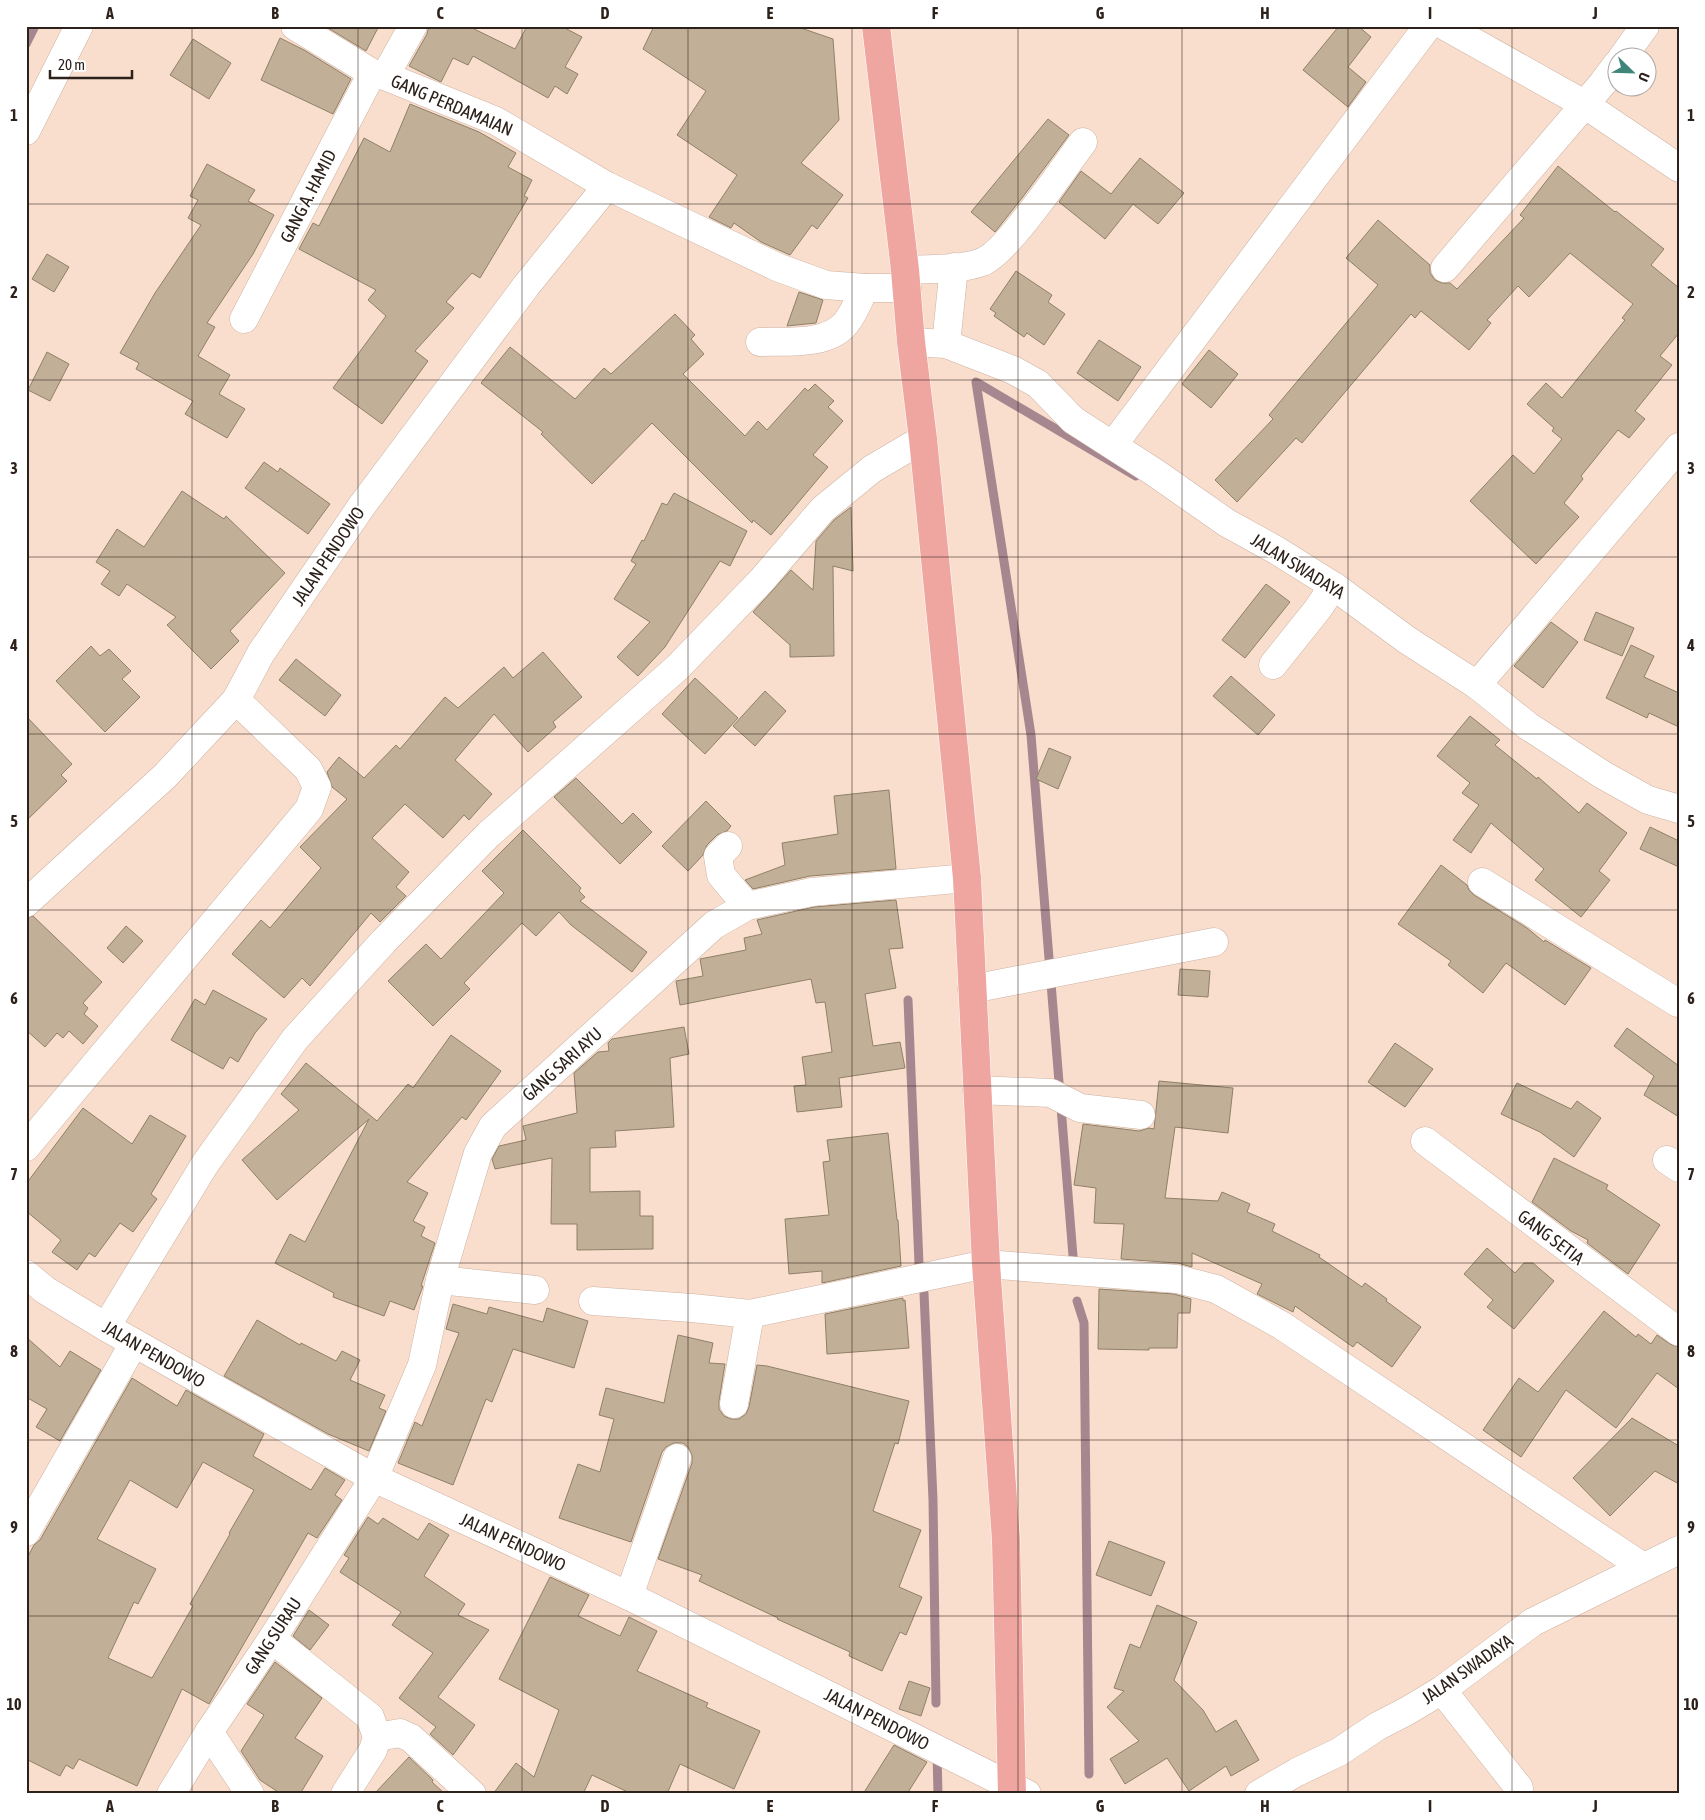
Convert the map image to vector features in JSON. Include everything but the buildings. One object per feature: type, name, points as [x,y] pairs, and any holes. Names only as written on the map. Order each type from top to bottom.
[{"type":"main road","points":[[876,26],[906,279],[967,878],[986,1264],[1006,1540],[1017,1792]]},
{"type":"street","points":[[26,131],[79,26]]},
{"type":"street","name":"GANG PERDAMAIAN","points":[[295,26],[378,74],[496,120],[607,186],[777,267],[826,285],[865,288],[983,262],[1000,249],[1017,230],[1084,142]]},
{"type":"street","name":"GANG A. HAMID","points":[[244,319],[378,74],[413,26]]},
{"type":"street","points":[[1113,445],[1428,26]]},
{"type":"street","points":[[1445,26],[1584,104],[1679,168]]},
{"type":"street","points":[[1629,48],[1645,26]]},
{"type":"street","points":[[1445,268],[1608,75]]},
{"type":"street","name":"JALAN PENDOWO","points":[[26,903],[165,776],[236,700],[261,653],[362,507],[526,286],[607,186]]},
{"type":"street","points":[[946,344],[954,267]]},
{"type":"street","points":[[760,342],[816,339],[834,332],[846,323],[865,288]]},
{"type":"street","name":"JALAN SWADAYA","points":[[911,342],[946,344],[1013,370],[1038,384],[1073,420],[1227,523],[1276,550],[1327,596],[1407,640],[1476,685],[1528,726],[1603,775],[1648,800],[1679,809]]},
{"type":"street","points":[[106,1327],[206,1164],[278,1062],[295,1039],[384,941],[489,834],[678,667],[762,580],[823,509],[872,469],[923,439]]},
{"type":"street","points":[[1476,685],[1679,447]]},
{"type":"street","points":[[1273,665],[1327,596]]},
{"type":"street","points":[[26,1146],[309,809],[317,787],[308,769],[236,700]]},
{"type":"street","points":[[728,846],[718,856],[720,875],[747,906]]},
{"type":"street","name":"GANG SARI AYU","points":[[374,1478],[422,1364],[440,1280],[478,1153],[493,1126],[714,925],[747,906],[812,892],[967,878]]},
{"type":"street","points":[[1482,882],[1625,971],[1679,1002]]},
{"type":"street","points":[[972,989],[1214,942]]},
{"type":"street","points":[[977,1090],[1051,1093],[1080,1108],[1141,1115]]},
{"type":"street","name":"GANG SETIA","points":[[1425,1141],[1679,1332]]},
{"type":"street","points":[[593,1301],[750,1314],[986,1264],[1178,1279],[1216,1289],[1281,1325],[1644,1567]]},
{"type":"street","name":"JALAN PENDOWO","points":[[26,1274],[45,1290],[106,1327],[374,1478],[629,1596],[1017,1792]]},
{"type":"street","points":[[440,1280],[535,1290]]},
{"type":"street","points":[[734,1404],[750,1314]]},
{"type":"street","points":[[26,1532],[134,1343]]},
{"type":"street","points":[[629,1596],[677,1458]]},
{"type":"street","name":"GANG SURAU","points":[[171,1794],[209,1732],[272,1639],[374,1478]]},
{"type":"street","name":"JALAN SWADAYA","points":[[1259,1794],[1296,1772],[1339,1752],[1378,1726],[1442,1690],[1533,1622],[1679,1550]]},
{"type":"street","points":[[272,1639],[370,1717],[377,1737],[373,1750],[344,1794]]},
{"type":"street","points":[[1442,1690],[1519,1788]]},
{"type":"street","points":[[209,1732],[250,1794]]},
{"type":"street","points":[[377,1737],[400,1733],[411,1738],[472,1794]]},
{"type":"waterway","points":[[26,44],[35,26]]},
{"type":"waterway","points":[[1073,1256],[1031,735],[976,382],[1136,476]]},
{"type":"waterway","points":[[908,1000],[919,1264]]},
{"type":"waterway","points":[[924,1293],[933,1500],[936,1703]]},
{"type":"waterway","points":[[1077,1301],[1084,1323],[1089,1774]]},
{"type":"waterway","points":[[937,1754],[938,1794]]}]
